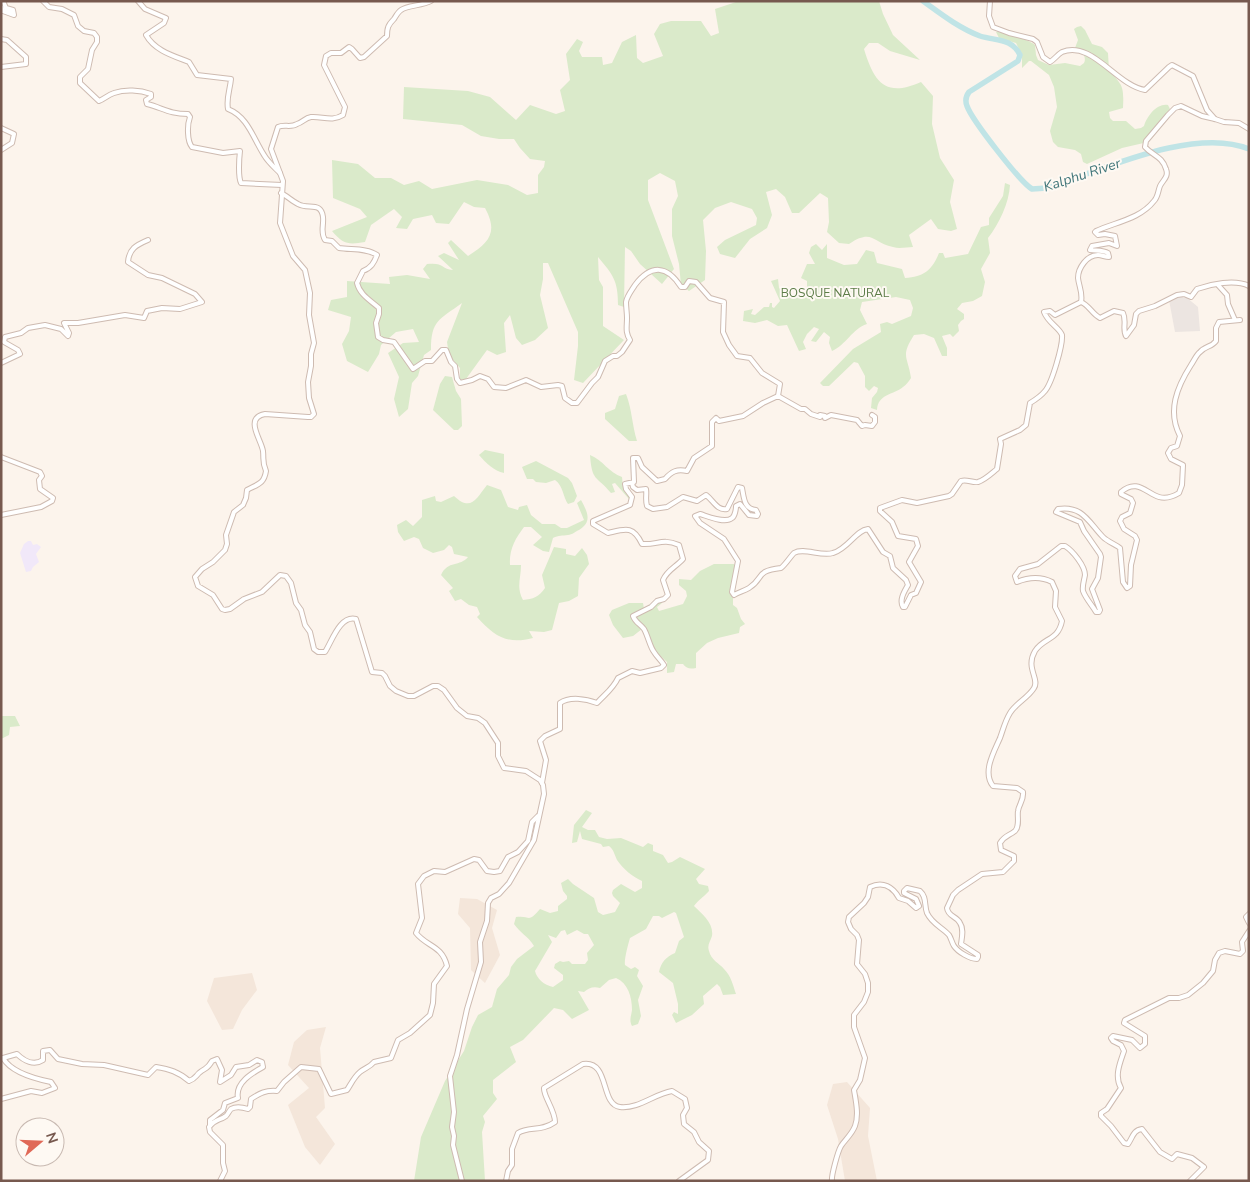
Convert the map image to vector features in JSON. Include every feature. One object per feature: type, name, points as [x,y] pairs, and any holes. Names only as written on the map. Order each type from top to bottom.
[{"type":"street","points":[[1,7],[4,11],[14,15],[13,10],[6,8],[3,1]]},
{"type":"street","points":[[43,1],[49,7],[62,9],[74,15],[78,26],[84,31],[94,33],[97,37],[88,69],[80,77],[80,83],[99,101],[111,94],[123,91],[139,91],[150,94],[151,97],[146,100],[146,104],[157,106],[164,111],[175,114],[188,114],[190,117],[188,121],[189,144],[192,147],[223,152],[240,151],[238,178],[241,183],[268,186],[282,185]]},
{"type":"street","points":[[138,1],[145,9],[166,18],[164,23],[146,35],[164,52],[179,60],[189,62],[197,75],[231,79],[226,101],[228,109],[236,112],[251,130],[264,156],[282,175]]},
{"type":"street","points":[[431,1],[422,6],[410,7],[399,11],[387,27],[387,36],[364,58],[360,58],[349,47],[341,53],[331,53],[326,56],[324,65],[345,107],[344,113],[336,119],[312,117],[305,118],[298,124],[290,127],[278,127],[271,149],[282,175],[280,223],[292,256],[305,270],[310,293],[309,314],[314,342],[311,354],[312,366],[308,382],[309,398],[314,414],[311,417],[265,414],[259,415],[255,419],[254,425],[263,450],[262,462],[266,471],[264,480],[258,486],[247,490],[243,505],[234,512],[226,535],[227,544],[225,550],[195,577],[198,586],[212,595],[222,609],[225,610],[230,609],[244,599],[262,592],[280,574],[286,576],[291,583],[296,602],[301,610],[305,625],[310,632],[314,649],[318,652],[325,652],[342,623],[346,619],[356,619],[372,672],[382,673],[390,686],[408,696],[414,696],[433,686],[438,686],[444,690],[457,708],[467,716],[478,718],[485,723],[498,743],[498,756],[504,768],[526,771],[540,780],[543,785]]},
{"type":"street","points":[[990,1],[988,13],[993,27],[1033,39],[1037,42],[1042,57],[1050,62],[1063,52],[1082,51],[1129,83],[1145,90],[1169,67],[1177,67],[1193,76],[1207,110],[1215,119]]},
{"type":"street","points":[[1,39],[7,40],[26,57],[26,64],[1,67]]},
{"type":"street","points":[[1081,302],[1082,295],[1078,276],[1084,263],[1091,256],[1100,254],[1109,257],[1106,251],[1094,251],[1090,250],[1090,248],[1109,243],[1117,246],[1115,236],[1098,235],[1095,232],[1144,211],[1155,200],[1160,186],[1167,176],[1161,159],[1145,147],[1146,141],[1168,114],[1178,106],[1184,107],[1199,115],[1224,122],[1239,123],[1249,130]]},
{"type":"street","points":[[1,128],[14,134],[12,143],[1,150]]},
{"type":"street","points":[[281,193],[300,205],[320,208],[323,220],[322,236],[325,240],[332,240],[339,248],[359,248],[377,255],[369,269],[363,271],[357,282],[358,289],[363,296],[379,308],[376,323],[378,337],[394,342],[413,369],[425,362],[432,361],[442,350],[446,350],[451,362],[455,366],[457,379],[460,383],[480,376],[488,379],[494,387],[506,388],[526,380],[541,387],[558,385],[562,386],[566,398],[572,404],[578,403],[598,377],[605,361],[622,352],[630,340],[625,332],[626,301],[632,289],[642,276],[659,269],[668,272],[681,287],[685,287],[689,281],[696,282],[710,298],[724,302],[723,332],[729,345],[738,356],[750,358],[762,373],[780,384],[778,396]]},
{"type":"street","points":[[1,363],[20,354],[17,349],[4,342],[5,337],[21,333],[28,328],[45,326],[62,329],[68,336],[70,333],[64,323],[78,323],[125,315],[144,318],[147,311],[162,308],[180,309],[202,302],[195,294],[162,278],[148,275],[128,262],[128,255],[135,245],[148,240]]},
{"type":"street","points":[[1081,302],[1094,315],[1100,318],[1114,311],[1122,312],[1126,320],[1124,333],[1126,336],[1134,325],[1136,314],[1139,311],[1155,306],[1175,295],[1184,294],[1191,297],[1197,289],[1234,283],[1242,283],[1249,286]]},
{"type":"street","points":[[832,1181],[838,1150],[854,1129],[856,1123],[857,1109],[854,1090],[860,1080],[865,1058],[854,1027],[854,1015],[864,1002],[868,992],[868,983],[865,974],[857,964],[859,940],[858,935],[851,929],[848,922],[849,917],[864,903],[868,897],[870,887],[874,885],[888,886],[894,889],[899,898],[908,901],[916,908],[919,906],[916,899],[904,893],[904,891],[907,888],[920,891],[925,898],[926,910],[934,924],[948,935],[959,951],[972,959],[977,959],[978,957],[961,944],[963,933],[961,923],[950,915],[947,908],[953,895],[958,890],[982,874],[1003,872],[1014,861],[1014,856],[1001,850],[1000,843],[1004,837],[1015,831],[1017,827],[1018,814],[1024,797],[1023,792],[1017,788],[993,786],[989,779],[992,754],[1010,712],[1035,687],[1036,681],[1031,662],[1035,652],[1041,644],[1051,640],[1057,634],[1062,621],[1055,607],[1056,591],[1052,582],[1030,577],[1017,582],[1015,576],[1020,570],[1038,564],[1061,546],[1065,546],[1070,549],[1082,566],[1085,574],[1082,587],[1084,593],[1096,612],[1099,612],[1100,610],[1092,589],[1098,578],[1101,557],[1080,522],[1056,512],[1058,509],[1066,509],[1080,512],[1103,537],[1120,548],[1123,582],[1127,588],[1130,586],[1131,565],[1137,540],[1135,536],[1124,529],[1120,521],[1122,517],[1130,513],[1134,503],[1131,499],[1123,496],[1121,492],[1125,489],[1141,487],[1161,497],[1173,496],[1179,493],[1182,485],[1183,465],[1172,459],[1168,453],[1171,448],[1177,446],[1180,436],[1175,427],[1174,417],[1179,386],[1200,351],[1210,347],[1216,340],[1216,328],[1219,322],[1238,320],[1228,305],[1226,295],[1218,285]]},
{"type":"street","points":[[632,483],[637,490],[646,488],[645,498],[647,506],[653,509],[667,507],[683,497],[697,501],[706,495],[718,508],[725,510],[728,509],[738,487],[742,488],[748,507],[750,510],[756,510],[757,516],[749,515],[740,504],[736,506],[734,516],[730,519],[700,514],[695,516],[700,523],[724,539],[738,562],[732,592],[734,595],[749,588],[762,573],[781,568],[788,563],[794,553],[804,550],[817,554],[834,553],[846,546],[861,530],[868,529],[883,552],[890,556],[893,568],[906,580],[908,585],[901,604],[905,607],[911,595],[916,593],[920,582],[909,562],[918,546],[916,539],[898,536],[892,522],[880,511],[880,508],[902,500],[917,503],[949,496],[961,481],[981,481],[997,469],[1000,439],[1020,430],[1026,425],[1030,403],[1038,398],[1047,388],[1058,361],[1062,334],[1053,326],[1044,312],[1050,311],[1055,315],[1081,302]]},
{"type":"street","points":[[632,483],[634,482],[634,458],[638,458],[642,467],[657,481],[665,479],[670,473],[678,469],[687,471],[694,458],[712,446],[712,422],[716,418],[719,421],[743,416],[778,396]]},
{"type":"street","points":[[778,396],[800,409],[805,409],[811,414],[820,417],[822,414],[825,418],[831,415],[852,419],[860,422],[862,426],[872,426],[875,422],[875,417],[872,415]]},
{"type":"street","points":[[1,457],[40,472],[42,476],[38,480],[40,489],[53,498],[52,502],[41,507],[1,515]]},
{"type":"street","points":[[462,1181],[453,1145],[452,1127],[454,1112],[450,1076],[481,962],[480,942],[487,921],[488,903],[503,890],[522,863],[534,840],[544,794],[542,780],[546,760],[540,741],[560,729],[560,703],[573,698],[588,699],[598,703],[614,687],[618,678],[632,671],[640,673],[661,668],[664,665],[660,657],[653,652],[644,629],[634,620],[633,616],[651,607],[668,595],[663,580],[669,570],[678,566],[683,559],[679,545],[669,541],[642,544],[635,532],[627,529],[608,533],[593,524],[593,521],[630,505],[632,497],[626,489],[626,484],[632,483]]},
{"type":"street","points":[[210,1125],[227,1115],[234,1108],[248,1109],[252,1099],[264,1092],[277,1091],[284,1082],[302,1067],[321,1070],[331,1094],[347,1090],[352,1080],[374,1062],[391,1058],[398,1040],[410,1034],[430,1015],[433,1004],[434,984],[447,966],[445,957],[436,947],[421,939],[416,933],[422,918],[418,884],[424,876],[434,870],[445,872],[474,859],[479,860],[487,871],[500,871],[508,857],[518,852],[528,841],[532,822],[539,814]]},
{"type":"street","points":[[1249,914],[1246,917],[1249,923]]},
{"type":"street","points":[[1190,1181],[1204,1167],[1192,1158],[1177,1154],[1172,1159],[1160,1152],[1142,1130],[1137,1130],[1133,1133],[1128,1144],[1124,1143],[1101,1116],[1101,1113],[1107,1109],[1121,1088],[1118,1084],[1118,1071],[1124,1051],[1121,1045],[1112,1041],[1111,1038],[1113,1036],[1132,1040],[1140,1048],[1145,1044],[1145,1036],[1124,1023],[1125,1020],[1169,998],[1180,998],[1188,995],[1203,983],[1213,971],[1214,960],[1219,953],[1230,951],[1240,954],[1243,951],[1242,942],[1249,931]]},
{"type":"street","points":[[1,1099],[31,1091],[42,1094],[55,1088],[51,1082],[40,1080],[18,1070],[3,1058],[17,1054],[23,1060],[39,1062],[43,1060],[43,1051],[50,1050],[58,1059],[82,1064],[104,1065],[148,1075],[156,1067],[181,1074],[189,1081],[194,1080],[199,1073],[208,1068],[212,1061],[217,1059],[222,1070],[220,1082],[231,1075],[236,1067],[249,1065],[257,1060],[262,1062],[263,1067],[243,1079],[237,1093],[238,1098],[225,1103],[223,1110],[210,1120],[210,1132],[223,1145],[222,1164],[225,1171],[220,1181]]},
{"type":"street","points":[[506,1181],[506,1176],[512,1165],[512,1149],[518,1132],[524,1129],[540,1129],[555,1122],[544,1088],[587,1063],[594,1066],[602,1076],[607,1095],[618,1108],[631,1106],[672,1091],[685,1099],[687,1108],[683,1115],[684,1124],[694,1132],[699,1142],[709,1151],[710,1155],[708,1160],[679,1181]]},
{"type":"shaded area","points":[[1181,295],[1198,307],[1200,331],[1175,332],[1169,300]]},
{"type":"shaded area","points":[[31,541],[33,545],[37,544],[41,547],[36,554],[39,562],[31,571],[26,572],[20,553],[24,544]]},
{"type":"shaded area","points":[[460,898],[477,899],[497,910],[492,928],[500,955],[485,983],[471,970],[470,928],[458,914]]},
{"type":"shaded area","points":[[252,973],[257,990],[242,1010],[233,1029],[222,1030],[207,1001],[214,978]]},
{"type":"shaded area","points":[[326,1027],[320,1048],[325,1108],[316,1117],[335,1144],[320,1165],[305,1147],[288,1105],[309,1088],[288,1065],[294,1042],[307,1030]]},
{"type":"shaded area","points":[[847,1082],[870,1108],[868,1136],[877,1181],[845,1181],[838,1139],[827,1105],[833,1084]]},
{"type":"green space","points":[[739,1],[879,1],[893,35],[920,60],[890,51],[878,43],[869,43],[864,49],[868,61],[877,78],[883,84],[898,88],[909,87],[921,82],[933,96],[932,124],[940,158],[954,180],[950,202],[957,229],[951,231],[938,229],[931,219],[909,235],[913,247],[895,248],[868,237],[857,239],[849,244],[839,243],[827,232],[829,222],[828,198],[820,193],[799,213],[792,213],[785,197],[776,189],[766,192],[772,215],[767,228],[750,239],[735,258],[720,254],[717,247],[725,240],[756,225],[757,218],[752,209],[731,202],[715,208],[703,220],[706,251],[705,280],[689,291],[681,285],[679,264],[672,236],[672,209],[678,196],[675,181],[660,173],[648,180],[648,200],[674,269],[662,284],[625,247],[624,307],[618,305],[614,278],[598,257],[599,280],[603,287],[603,326],[624,340],[583,383],[574,380],[578,332],[548,263],[543,263],[540,295],[548,328],[535,340],[522,345],[516,338],[510,315],[504,323],[506,352],[497,355],[487,350],[466,379],[460,380],[460,368],[449,355],[447,342],[462,303],[442,317],[435,326],[431,340],[431,350],[424,355],[418,376],[412,383],[408,409],[399,417],[394,399],[399,377],[388,353],[403,343],[419,342],[413,329],[396,332],[381,345],[379,354],[368,372],[347,361],[342,344],[349,331],[351,317],[328,310],[331,300],[347,297],[347,281],[390,284],[389,277],[407,275],[430,279],[423,269],[427,264],[437,264],[453,270],[438,256],[444,253],[459,260],[448,243],[451,240],[468,256],[482,246],[490,236],[491,224],[489,216],[485,208],[474,207],[464,202],[449,224],[436,223],[432,215],[413,219],[407,229],[396,228],[402,217],[394,209],[371,225],[365,242],[343,241],[332,231],[367,217],[360,209],[333,198],[332,160],[358,164],[375,178],[391,178],[404,185],[419,181],[432,189],[477,180],[508,185],[527,195],[538,193],[538,175],[544,167],[545,161],[530,159],[514,139],[481,136],[462,125],[403,119],[404,87],[468,91],[490,97],[516,120],[530,105],[556,114],[565,111],[560,90],[570,80],[566,54],[577,39],[583,42],[579,51],[582,57],[602,57],[603,65],[612,63],[622,42],[636,35],[637,58],[643,63],[663,56],[654,34],[660,24],[671,21],[701,21],[711,36],[719,33],[715,9]]},
{"type":"green space","points":[[1081,26],[1092,44],[1102,47],[1108,53],[1109,70],[1122,87],[1123,108],[1109,112],[1110,118],[1113,121],[1126,121],[1135,129],[1141,128],[1156,108],[1168,105],[1170,109],[1159,122],[1159,130],[1148,142],[1122,148],[1087,164],[1083,162],[1081,154],[1075,150],[1058,147],[1053,142],[1050,131],[1057,107],[1054,87],[1049,75],[1031,61],[1022,68],[1022,55],[1016,43],[999,38],[996,32],[1033,43],[1038,60],[1049,65],[1065,63],[1080,66],[1084,63],[1085,58],[1082,52],[1075,48],[1078,40],[1074,29]]},
{"type":"green space","name":"BOSQUE NATURAL","points":[[1005,183],[1010,185],[1008,199],[1000,220],[988,238],[990,253],[981,269],[985,282],[982,296],[973,301],[962,303],[957,309],[964,314],[964,319],[958,325],[959,331],[953,337],[950,334],[942,336],[947,348],[947,356],[942,356],[934,338],[924,334],[914,335],[906,352],[911,378],[899,390],[883,398],[877,410],[871,408],[872,398],[878,388],[874,386],[869,391],[865,387],[865,376],[858,363],[854,362],[829,386],[823,386],[820,383],[853,349],[881,332],[880,324],[887,322],[892,324],[911,316],[913,308],[910,300],[896,297],[862,302],[860,310],[867,324],[857,329],[832,351],[829,343],[830,337],[824,332],[816,342],[811,341],[819,329],[814,327],[807,334],[803,342],[806,349],[799,351],[787,325],[778,326],[767,320],[755,323],[743,321],[744,311],[753,309],[751,314],[755,315],[764,307],[769,307],[770,303],[772,303],[774,308],[780,301],[771,281],[778,279],[779,288],[793,299],[797,289],[807,289],[807,281],[801,278],[807,264],[815,264],[809,253],[811,247],[816,244],[822,250],[827,244],[827,258],[844,265],[857,264],[866,250],[874,252],[877,263],[902,269],[905,278],[926,272],[939,253],[943,253],[945,258],[968,254],[981,227],[989,225],[989,218],[1003,196]]},
{"type":"green space","points":[[445,376],[452,377],[456,391],[461,399],[462,426],[458,430],[454,430],[433,410],[440,384]]},
{"type":"green space","points":[[626,394],[637,441],[629,441],[605,419],[605,413],[615,409],[619,396]]},
{"type":"green space","points":[[485,450],[504,454],[504,473],[487,464],[479,455]]},
{"type":"green space","points":[[590,455],[599,460],[613,473],[622,477],[623,487],[631,496],[629,499],[615,483],[612,484],[615,492],[611,493],[596,477],[592,470]]},
{"type":"green space","points":[[536,461],[568,478],[577,496],[574,502],[568,504],[560,485],[555,480],[546,483],[527,479],[522,467]]},
{"type":"green space","points":[[487,485],[501,490],[508,507],[518,510],[519,507],[527,505],[531,515],[542,524],[555,524],[561,528],[567,528],[584,520],[577,503],[581,500],[587,512],[587,520],[583,527],[571,534],[553,538],[549,552],[533,545],[542,537],[531,527],[524,527],[513,545],[510,554],[510,565],[521,565],[519,587],[523,600],[536,597],[545,588],[542,575],[554,547],[566,549],[566,554],[575,556],[582,548],[587,555],[589,564],[579,578],[578,596],[569,601],[559,603],[552,630],[544,632],[529,631],[533,638],[516,640],[495,634],[477,617],[480,614],[477,607],[469,605],[461,599],[455,601],[449,591],[453,588],[441,575],[447,567],[461,562],[468,557],[454,554],[452,547],[449,545],[444,550],[433,553],[423,548],[419,539],[414,537],[404,541],[398,532],[397,525],[406,520],[413,526],[422,517],[422,500],[435,496],[436,501],[441,502],[454,496],[460,501],[469,503],[476,499]]},
{"type":"green space","points":[[714,564],[734,564],[737,575],[729,592],[733,598],[733,605],[737,608],[745,624],[740,627],[739,633],[707,643],[696,653],[696,668],[676,664],[674,672],[667,673],[667,662],[653,649],[652,642],[635,616],[661,601],[662,603],[657,607],[659,611],[683,604],[687,596],[686,591],[679,585],[679,579],[691,580],[700,571]]},
{"type":"green space","points":[[629,603],[643,603],[644,609],[632,616],[633,621],[642,629],[633,636],[623,638],[613,625],[609,615],[612,610]]},
{"type":"green space","points":[[1,716],[15,716],[20,726],[10,727],[9,735],[1,739]]},
{"type":"green space","points":[[586,810],[592,813],[582,827],[588,830],[595,830],[599,837],[607,839],[621,838],[643,847],[648,843],[653,845],[653,851],[663,855],[668,863],[680,857],[705,869],[696,879],[699,884],[708,886],[709,891],[694,906],[711,927],[712,936],[708,947],[710,954],[728,975],[736,994],[723,995],[717,984],[703,996],[704,1004],[692,1015],[676,1023],[672,1015],[674,1012],[678,1014],[678,1004],[673,983],[659,972],[667,958],[675,953],[679,941],[684,937],[676,913],[674,912],[662,918],[653,916],[646,929],[630,938],[625,959],[625,965],[631,969],[635,967],[639,970],[637,976],[643,986],[638,1000],[641,1016],[638,1024],[632,1026],[630,1020],[632,1010],[630,995],[624,983],[620,980],[616,978],[609,980],[600,988],[591,988],[584,992],[578,991],[589,1010],[572,1019],[563,1010],[554,1008],[523,1040],[510,1047],[516,1062],[493,1080],[493,1093],[497,1099],[483,1116],[485,1122],[482,1132],[485,1181],[414,1181],[421,1137],[445,1081],[464,1051],[478,1015],[492,1007],[497,989],[509,975],[511,967],[517,959],[534,946],[514,924],[516,917],[531,918],[540,909],[550,913],[558,911],[558,906],[567,899],[561,883],[568,879],[594,898],[598,912],[603,915],[615,912],[620,903],[612,893],[621,884],[635,892],[642,888],[642,881],[622,867],[609,846],[603,847],[601,844],[582,839],[580,831],[577,842],[572,843],[574,825]],"holes":[[[565,930],[567,935],[577,930],[588,934],[594,945],[587,953],[588,960],[585,964],[572,964],[569,961],[560,961],[555,964],[554,968],[563,975],[563,980],[553,987],[539,979],[535,971],[552,942],[548,935],[556,938],[561,931]]]},
{"type":"waterway","name":"Kalphu River","points":[[923,1],[972,33],[1008,43],[1020,55],[1018,61],[969,92],[966,102],[978,124],[997,150],[1017,175],[1032,189],[1047,188],[1120,162],[1175,147],[1202,143],[1227,143],[1249,149]]}]
